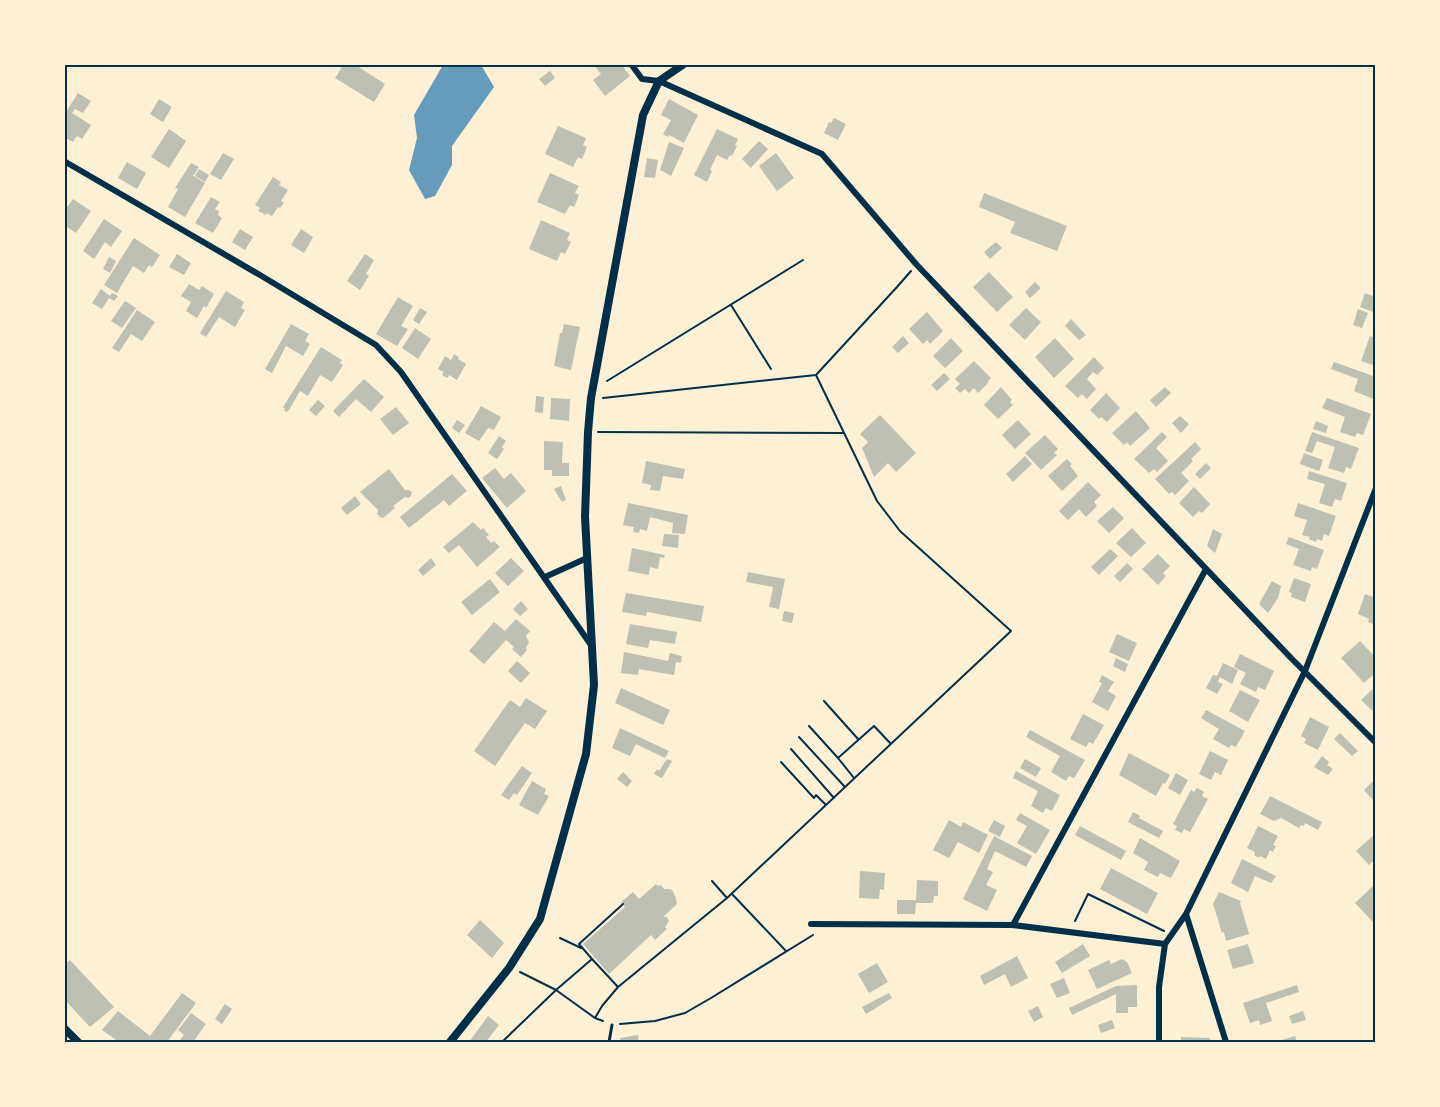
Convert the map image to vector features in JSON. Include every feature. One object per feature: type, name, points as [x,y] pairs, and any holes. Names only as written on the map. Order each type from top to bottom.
[{"type":"street","points":[[630,64],[642,79],[659,81],[822,154],[916,264],[1206,569],[1376,743]]},
{"type":"street","points":[[450,1042],[509,968],[540,919],[586,754],[594,685],[585,517],[591,398],[643,115],[659,81],[684,64]]},
{"type":"street","points":[[64,161],[376,345],[401,372],[591,645]]},
{"type":"street","points":[[1159,1042],[1159,987],[1165,944],[1186,914],[1305,671],[1376,488]]},
{"type":"street","points":[[545,577],[586,558]]},
{"type":"street","points":[[1013,925],[1206,569]]},
{"type":"street","points":[[1186,914],[1226,1042]]},
{"type":"street","points":[[811,924],[1013,925],[1165,944]]},
{"type":"street","points":[[64,1028],[78,1042]]},
{"type":"lane","points":[[609,1042],[612,1025]]},
{"type":"path","points":[[607,381],[803,260]]},
{"type":"path","points":[[591,398],[816,375],[916,264]]},
{"type":"path","points":[[731,305],[771,369]]},
{"type":"path","points":[[595,1018],[618,987],[732,894],[1011,631],[900,531],[877,501],[816,375]]},
{"type":"path","points":[[588,432],[844,433]]},
{"type":"path","points":[[824,701],[859,739]]},
{"type":"path","points":[[809,726],[855,778]]},
{"type":"path","points":[[838,758],[874,726],[891,744]]},
{"type":"path","points":[[799,737],[845,787]]},
{"type":"path","points":[[791,749],[834,798]]},
{"type":"path","points":[[782,762],[814,798],[816,795],[826,805]]},
{"type":"path","points":[[712,881],[727,898]]},
{"type":"path","points":[[732,894],[786,952]]},
{"type":"path","points":[[1070,932],[1088,894],[1172,935]]},
{"type":"path","points":[[618,987],[579,944],[623,904]]},
{"type":"path","points":[[509,968],[556,990],[595,1018],[612,1025],[655,1021],[685,1013],[831,924]]},
{"type":"path","points":[[560,938],[583,949]]},
{"type":"path","points":[[502,1042],[592,959]]},
{"type":"water","points":[[443,65],[481,65],[494,87],[452,146],[452,165],[435,196],[425,199],[409,170],[417,138],[414,115]]},
{"type":"building","points":[[344,64],[354,64],[385,84],[374,102],[335,78]]},
{"type":"building","points":[[593,64],[621,64],[630,76],[605,96],[593,80],[601,74]]},
{"type":"building","points":[[550,71],[555,78],[545,86],[539,79]]},
{"type":"building","points":[[78,93],[91,101],[83,113],[75,109],[72,113],[91,125],[82,139],[77,136],[73,142],[64,137],[64,115]]},
{"type":"building","points":[[159,99],[172,107],[163,122],[150,114]]},
{"type":"building","points":[[669,99],[698,115],[684,143],[663,134],[671,120],[661,115]]},
{"type":"building","points":[[834,118],[846,124],[838,140],[824,133],[829,122],[831,123]]},
{"type":"building","points":[[558,126],[586,138],[583,145],[587,147],[582,159],[578,157],[573,167],[545,154]]},
{"type":"building","points":[[169,129],[186,141],[169,168],[151,157]]},
{"type":"building","points":[[717,129],[738,139],[735,145],[737,146],[727,160],[717,155],[707,182],[694,175]]},
{"type":"building","points":[[759,141],[768,149],[751,168],[742,159]]},
{"type":"building","points":[[669,142],[684,148],[671,176],[660,170]]},
{"type":"building","points":[[223,153],[234,159],[221,180],[210,174]]},
{"type":"building","points":[[776,153],[794,178],[777,191],[759,166]]},
{"type":"building","points":[[647,158],[658,160],[655,178],[644,177]]},
{"type":"building","points":[[127,162],[146,173],[137,189],[118,178]]},
{"type":"building","points":[[191,163],[199,167],[192,175],[205,183],[185,217],[168,207],[178,189],[175,188]]},
{"type":"building","points":[[199,169],[209,175],[205,182],[195,176]]},
{"type":"building","points":[[550,173],[579,186],[575,193],[579,195],[574,207],[570,205],[565,214],[537,202]]},
{"type":"building","points":[[273,177],[281,182],[279,185],[288,190],[281,201],[284,203],[272,216],[258,211],[260,208],[255,205]]},
{"type":"building","points":[[984,193],[1067,226],[1057,251],[1010,233],[1015,222],[979,207]]},
{"type":"building","points":[[211,197],[220,202],[215,209],[219,211],[218,215],[222,218],[213,233],[195,223]]},
{"type":"building","points":[[73,199],[91,211],[76,233],[64,225],[64,211]]},
{"type":"building","points":[[104,219],[122,231],[111,247],[105,242],[94,259],[83,251]]},
{"type":"building","points":[[541,220],[570,233],[567,240],[571,242],[565,254],[561,252],[557,261],[529,249]]},
{"type":"building","points":[[240,229],[253,237],[245,250],[232,242]]},
{"type":"building","points":[[301,229],[313,237],[304,253],[291,245]]},
{"type":"building","points":[[134,238],[160,255],[152,267],[149,265],[144,273],[133,266],[117,293],[104,285]]},
{"type":"building","points":[[996,242],[1002,248],[990,259],[984,252]]},
{"type":"building","points":[[177,254],[191,263],[184,275],[169,267]]},
{"type":"building","points":[[365,254],[374,260],[366,274],[369,276],[360,290],[347,281]]},
{"type":"building","points":[[109,257],[116,261],[110,273],[103,269]]},
{"type":"building","points":[[989,272],[1013,297],[997,312],[973,287]]},
{"type":"building","points":[[1035,282],[1041,288],[1030,298],[1025,292]]},
{"type":"building","points":[[189,284],[199,290],[202,286],[214,294],[197,318],[186,311],[191,302],[181,296]]},
{"type":"building","points":[[101,289],[110,296],[112,293],[118,296],[114,301],[109,298],[102,309],[92,303]]},
{"type":"building","points":[[226,291],[244,302],[241,308],[245,310],[235,327],[219,317],[206,337],[200,333]]},
{"type":"building","points":[[1365,293],[1376,297],[1376,313],[1360,307]]},
{"type":"building","points":[[398,297],[413,306],[401,326],[408,329],[397,346],[376,334]]},
{"type":"building","points":[[125,301],[136,308],[122,328],[111,321]]},
{"type":"building","points":[[420,308],[427,312],[419,324],[413,320]]},
{"type":"building","points":[[1026,308],[1041,322],[1025,340],[1009,325]]},
{"type":"building","points":[[1358,309],[1368,313],[1362,328],[1353,325]]},
{"type":"building","points":[[137,310],[155,322],[142,341],[131,334],[119,352],[112,348]]},
{"type":"building","points":[[927,312],[943,331],[930,344],[927,340],[923,344],[909,329]]},
{"type":"building","points":[[1071,319],[1086,335],[1079,340],[1065,326]]},
{"type":"building","points":[[291,324],[309,334],[305,341],[310,344],[303,356],[286,346],[272,373],[265,369]]},
{"type":"building","points":[[564,324],[580,327],[571,370],[554,366],[560,333],[562,333]]},
{"type":"building","points":[[415,328],[431,339],[418,359],[402,348]]},
{"type":"building","points":[[903,336],[909,343],[898,353],[892,347]]},
{"type":"building","points":[[1370,336],[1376,338],[1376,366],[1361,361]]},
{"type":"building","points":[[951,338],[963,351],[945,368],[933,356]]},
{"type":"building","points":[[1055,338],[1074,359],[1054,378],[1035,357]]},
{"type":"building","points":[[321,347],[342,360],[340,363],[343,365],[332,382],[320,375],[308,396],[300,391],[289,410],[284,411],[283,407]]},
{"type":"building","points":[[454,354],[466,364],[457,380],[449,375],[448,378],[442,375],[444,372],[438,369],[445,356],[451,360]]},
{"type":"building","points":[[1094,357],[1104,368],[1097,375],[1093,372],[1087,379],[1096,389],[1087,399],[1082,394],[1078,398],[1065,386]]},
{"type":"building","points":[[974,361],[991,378],[978,393],[974,388],[969,393],[965,389],[960,393],[955,388],[960,384],[955,379]]},
{"type":"building","points":[[1334,362],[1376,377],[1376,400],[1354,391],[1358,379],[1331,369]]},
{"type":"building","points":[[944,373],[950,379],[937,391],[931,385]]},
{"type":"building","points":[[364,379],[384,397],[371,412],[356,399],[339,417],[333,411]]},
{"type":"building","points":[[1001,387],[1012,400],[1010,402],[1013,405],[998,419],[984,405]]},
{"type":"building","points":[[1165,387],[1171,393],[1156,407],[1150,400]]},
{"type":"building","points":[[1106,393],[1120,408],[1107,422],[1101,417],[1099,419],[1090,410]]},
{"type":"building","points":[[536,396],[544,397],[543,413],[535,412]]},
{"type":"building","points":[[551,398],[570,399],[569,421],[550,419]]},
{"type":"building","points":[[1327,398],[1371,414],[1363,435],[1357,433],[1355,437],[1340,432],[1345,417],[1322,408]]},
{"type":"building","points":[[318,400],[325,406],[316,416],[309,410]]},
{"type":"building","points":[[481,406],[501,417],[494,430],[488,428],[479,441],[465,433]]},
{"type":"building","points":[[396,407],[409,423],[393,435],[380,419]]},
{"type":"building","points":[[1136,411],[1150,428],[1130,446],[1127,442],[1124,445],[1112,433]]},
{"type":"building","points":[[880,415],[916,453],[896,472],[888,463],[874,477],[862,448],[868,442],[860,434]]},
{"type":"building","points":[[1180,416],[1189,424],[1181,433],[1172,423]]},
{"type":"building","points":[[457,420],[465,425],[459,433],[452,428]]},
{"type":"building","points":[[1018,420],[1031,434],[1015,449],[1002,435]]},
{"type":"building","points":[[1316,421],[1328,426],[1326,433],[1313,429]]},
{"type":"building","points":[[1162,432],[1167,437],[1156,448],[1168,461],[1157,472],[1154,469],[1149,473],[1134,459]]},
{"type":"building","points":[[1312,432],[1359,448],[1351,469],[1346,467],[1344,473],[1328,468],[1335,447],[1317,441],[1312,453],[1305,451]]},
{"type":"building","points":[[1045,435],[1058,449],[1054,453],[1057,455],[1041,470],[1025,453]]},
{"type":"building","points":[[499,436],[506,441],[497,459],[488,453]]},
{"type":"building","points":[[544,441],[563,442],[562,463],[569,463],[569,476],[552,476],[552,470],[544,470]]},
{"type":"building","points":[[1195,442],[1201,449],[1181,473],[1189,481],[1175,495],[1172,492],[1169,494],[1155,479]]},
{"type":"building","points":[[1304,453],[1323,460],[1319,471],[1300,464]]},
{"type":"building","points":[[1025,456],[1032,464],[1013,482],[1006,474]]},
{"type":"building","points":[[1067,459],[1078,476],[1062,491],[1048,476]]},
{"type":"building","points":[[646,461],[685,469],[683,479],[663,476],[660,491],[650,490],[651,485],[642,483]]},
{"type":"building","points":[[1206,463],[1211,468],[1200,479],[1195,474]]},
{"type":"building","points":[[495,468],[504,479],[511,473],[526,491],[507,508],[482,478]]},
{"type":"building","points":[[389,469],[405,490],[412,492],[411,496],[405,497],[393,506],[395,508],[383,518],[377,514],[378,510],[360,492]]},
{"type":"building","points":[[1309,471],[1347,483],[1341,501],[1335,499],[1332,507],[1319,503],[1325,484],[1307,479]]},
{"type":"building","points":[[452,474],[467,491],[449,506],[444,500],[409,528],[400,517]]},
{"type":"building","points":[[1088,482],[1101,495],[1094,502],[1097,506],[1086,517],[1079,509],[1068,520],[1059,511]]},
{"type":"building","points":[[561,486],[566,500],[562,502],[554,489]]},
{"type":"building","points":[[1194,487],[1210,504],[1202,513],[1199,511],[1193,517],[1179,503]]},
{"type":"building","points":[[355,496],[361,504],[347,515],[341,508]]},
{"type":"building","points":[[628,503],[688,515],[685,534],[672,533],[673,523],[650,517],[647,531],[640,529],[639,533],[633,532],[634,527],[623,525]]},
{"type":"building","points":[[1298,503],[1336,516],[1329,536],[1324,534],[1322,541],[1317,539],[1316,542],[1302,535],[1307,520],[1294,516]]},
{"type":"building","points":[[1113,507],[1124,518],[1109,533],[1097,521]]},
{"type":"building","points":[[473,522],[489,535],[486,537],[491,543],[494,541],[500,547],[477,567],[459,545],[449,553],[443,547]]},
{"type":"building","points":[[1132,528],[1146,543],[1131,557],[1116,543]]},
{"type":"building","points":[[1213,529],[1222,534],[1215,553],[1207,546]]},
{"type":"building","points":[[664,534],[679,535],[678,548],[662,546]]},
{"type":"building","points":[[1289,537],[1324,550],[1317,569],[1312,567],[1311,571],[1293,565],[1299,549],[1286,544]]},
{"type":"building","points":[[632,548],[665,555],[664,558],[660,557],[658,569],[650,567],[649,575],[628,571]]},
{"type":"building","points":[[1110,549],[1118,556],[1099,575],[1091,567]]},
{"type":"building","points":[[1158,554],[1170,566],[1163,573],[1166,576],[1158,585],[1142,569]]},
{"type":"building","points":[[431,558],[436,565],[423,576],[418,570]]},
{"type":"building","points":[[511,558],[524,571],[508,586],[495,573]]},
{"type":"building","points":[[1127,563],[1133,569],[1120,582],[1114,576]]},
{"type":"building","points":[[748,572],[785,579],[779,609],[769,607],[773,587],[746,582]]},
{"type":"building","points":[[1294,578],[1311,584],[1305,602],[1291,597],[1292,593],[1289,592]]},
{"type":"building","points":[[490,579],[500,592],[472,615],[461,602]]},
{"type":"building","points":[[1272,581],[1281,586],[1278,598],[1268,613],[1259,604]]},
{"type":"building","points":[[626,593],[704,606],[701,622],[647,612],[646,616],[622,612]]},
{"type":"building","points":[[1365,594],[1376,598],[1376,621],[1373,624],[1368,622],[1369,619],[1358,614]]},
{"type":"building","points":[[521,601],[528,609],[520,616],[513,609]]},
{"type":"building","points":[[784,611],[794,613],[792,623],[782,621]]},
{"type":"building","points":[[516,619],[530,631],[526,636],[529,642],[527,650],[521,657],[506,640],[484,664],[469,651],[494,622],[505,631]]},
{"type":"building","points":[[630,624],[677,632],[675,644],[650,640],[648,648],[626,644]]},
{"type":"building","points":[[1117,634],[1137,643],[1129,661],[1109,652]]},
{"type":"building","points":[[1360,641],[1376,658],[1376,672],[1364,683],[1341,658]]},
{"type":"building","points":[[624,652],[668,661],[670,653],[682,656],[681,663],[676,662],[674,675],[639,669],[638,675],[621,673]]},
{"type":"building","points":[[1240,654],[1274,671],[1265,690],[1258,687],[1256,692],[1240,684],[1246,673],[1234,667]]},
{"type":"building","points":[[1116,658],[1128,664],[1125,672],[1113,666]]},
{"type":"building","points":[[517,661],[530,673],[521,683],[508,671]]},
{"type":"building","points":[[1223,663],[1238,670],[1232,684],[1220,677],[1218,682],[1223,684],[1217,694],[1206,688],[1213,675],[1217,676]]},
{"type":"building","points":[[1102,675],[1114,682],[1108,691],[1116,696],[1108,711],[1092,702],[1102,683],[1099,682]]},
{"type":"building","points":[[1376,686],[1376,714],[1361,700]]},
{"type":"building","points":[[621,688],[670,710],[663,725],[615,703]]},
{"type":"building","points":[[1240,690],[1260,700],[1248,722],[1229,711]]},
{"type":"building","points":[[526,698],[547,711],[535,729],[525,723],[495,766],[474,751],[510,700],[520,707]]},
{"type":"building","points":[[1206,710],[1245,731],[1236,747],[1231,745],[1229,748],[1213,739],[1219,729],[1201,718]]},
{"type":"building","points":[[1083,714],[1104,725],[1093,744],[1089,742],[1086,747],[1070,739]]},
{"type":"building","points":[[1310,717],[1329,727],[1318,750],[1304,743],[1306,739],[1301,736]]},
{"type":"building","points":[[620,728],[669,751],[665,758],[636,744],[630,756],[612,748]]},
{"type":"building","points":[[1030,730],[1085,760],[1074,778],[1069,776],[1066,781],[1051,772],[1060,756],[1026,737]]},
{"type":"building","points":[[1340,733],[1358,751],[1352,756],[1334,739]]},
{"type":"building","points":[[1210,751],[1228,760],[1221,775],[1215,772],[1211,780],[1199,774]]},
{"type":"building","points":[[1129,753],[1170,775],[1156,796],[1119,775]]},
{"type":"building","points":[[1322,756],[1329,762],[1327,765],[1333,769],[1328,775],[1314,767]]},
{"type":"building","points":[[667,759],[672,761],[662,778],[654,774],[657,769],[659,771]]},
{"type":"building","points":[[1025,759],[1041,768],[1036,777],[1020,768]]},
{"type":"building","points":[[522,766],[532,773],[517,795],[514,793],[509,800],[501,795]]},
{"type":"building","points":[[1016,771],[1060,795],[1052,811],[1046,808],[1043,813],[1031,806],[1038,791],[1013,778]]},
{"type":"building","points":[[623,772],[632,781],[627,787],[617,779]]},
{"type":"building","points":[[1176,773],[1188,780],[1180,795],[1168,788]]},
{"type":"building","points":[[1376,778],[1376,803],[1364,790]]},
{"type":"building","points":[[532,781],[546,789],[544,794],[549,796],[538,815],[519,805]]},
{"type":"building","points":[[1197,788],[1204,792],[1202,796],[1208,799],[1190,832],[1184,829],[1182,833],[1175,830],[1177,826],[1173,824],[1191,790],[1194,792]]},
{"type":"building","points":[[1270,796],[1322,822],[1318,830],[1305,823],[1299,828],[1281,818],[1274,821],[1260,814]]},
{"type":"building","points":[[1133,812],[1140,816],[1139,818],[1163,831],[1159,838],[1128,822]]},
{"type":"building","points":[[1020,813],[1050,830],[1036,854],[1017,843],[1027,826],[1016,820]]},
{"type":"building","points":[[949,820],[961,827],[963,822],[988,835],[979,853],[958,842],[949,858],[933,850]]},
{"type":"building","points":[[994,820],[1005,826],[1000,837],[988,831]]},
{"type":"building","points":[[1080,826],[1126,851],[1121,860],[1075,835]]},
{"type":"building","points":[[1258,826],[1278,836],[1273,845],[1276,846],[1273,852],[1270,850],[1266,859],[1260,856],[1259,858],[1254,855],[1255,852],[1247,848]]},
{"type":"building","points":[[1376,833],[1376,858],[1369,865],[1356,851]]},
{"type":"building","points":[[994,836],[1032,856],[1026,867],[995,851],[987,869],[993,872],[986,885],[997,890],[987,911],[963,899]]},
{"type":"building","points":[[1140,838],[1180,861],[1171,878],[1160,873],[1158,877],[1144,870],[1148,862],[1133,853]]},
{"type":"building","points":[[1242,859],[1276,876],[1271,883],[1255,876],[1248,892],[1231,883]]},
{"type":"building","points":[[1111,868],[1158,893],[1147,914],[1100,889]]},
{"type":"building","points":[[860,871],[885,873],[884,890],[880,889],[879,899],[859,898]]},
{"type":"building","points":[[917,880],[938,881],[938,896],[934,896],[933,903],[916,903],[915,914],[897,914],[897,900],[916,900]]},
{"type":"building","points":[[1376,883],[1376,920],[1373,922],[1355,903]]},
{"type":"building","points":[[656,884],[673,891],[676,899],[677,904],[663,917],[667,917],[669,921],[665,927],[667,929],[655,940],[651,935],[609,974],[583,944],[625,907],[621,902],[633,892],[639,899]]},
{"type":"building","points":[[1219,892],[1241,901],[1249,934],[1226,941],[1213,904]]},
{"type":"building","points":[[480,920],[504,943],[492,958],[467,935]]},
{"type":"building","points":[[1083,944],[1090,956],[1062,973],[1055,962]]},
{"type":"building","points":[[1248,944],[1254,963],[1233,969],[1227,950]]},
{"type":"building","points":[[1017,956],[1028,978],[1011,987],[1005,974],[984,985],[980,976]]},
{"type":"building","points":[[1122,959],[1127,962],[1132,973],[1097,989],[1088,970],[1109,960],[1111,964]]},
{"type":"building","points":[[70,960],[114,1007],[90,1027],[64,999],[64,964]]},
{"type":"building","points":[[877,963],[888,982],[869,993],[858,974]]},
{"type":"building","points":[[1064,978],[1070,993],[1057,998],[1050,984]]},
{"type":"building","points":[[1137,985],[1137,1007],[1128,1007],[1128,1013],[1116,1013],[1116,994],[1072,1015],[1069,1008],[1116,986]]},
{"type":"building","points":[[1297,985],[1299,992],[1266,1003],[1272,1021],[1260,1025],[1259,1020],[1250,1023],[1243,1003]]},
{"type":"building","points":[[182,993],[196,1003],[167,1042],[119,1042],[102,1030],[118,1011],[150,1036]]},
{"type":"building","points":[[889,993],[892,998],[866,1014],[862,1007]]},
{"type":"building","points":[[225,1004],[232,1009],[222,1024],[215,1019]]},
{"type":"building","points":[[1038,1006],[1043,1017],[1034,1022],[1028,1011]]},
{"type":"building","points":[[1303,1011],[1306,1020],[1292,1024],[1289,1016]]},
{"type":"building","points":[[191,1013],[206,1024],[193,1042],[181,1042],[179,1041],[184,1035],[178,1030]]},
{"type":"building","points":[[488,1016],[499,1025],[486,1042],[469,1042]]},
{"type":"building","points":[[1112,1020],[1115,1028],[1101,1033],[1098,1025]]},
{"type":"building","points":[[638,1035],[639,1042],[621,1042],[620,1038]]},
{"type":"building","points":[[1295,1036],[1297,1042],[1275,1042]]},
{"type":"building","points":[[1181,1037],[1210,1038],[1210,1042],[1181,1042]]}]
